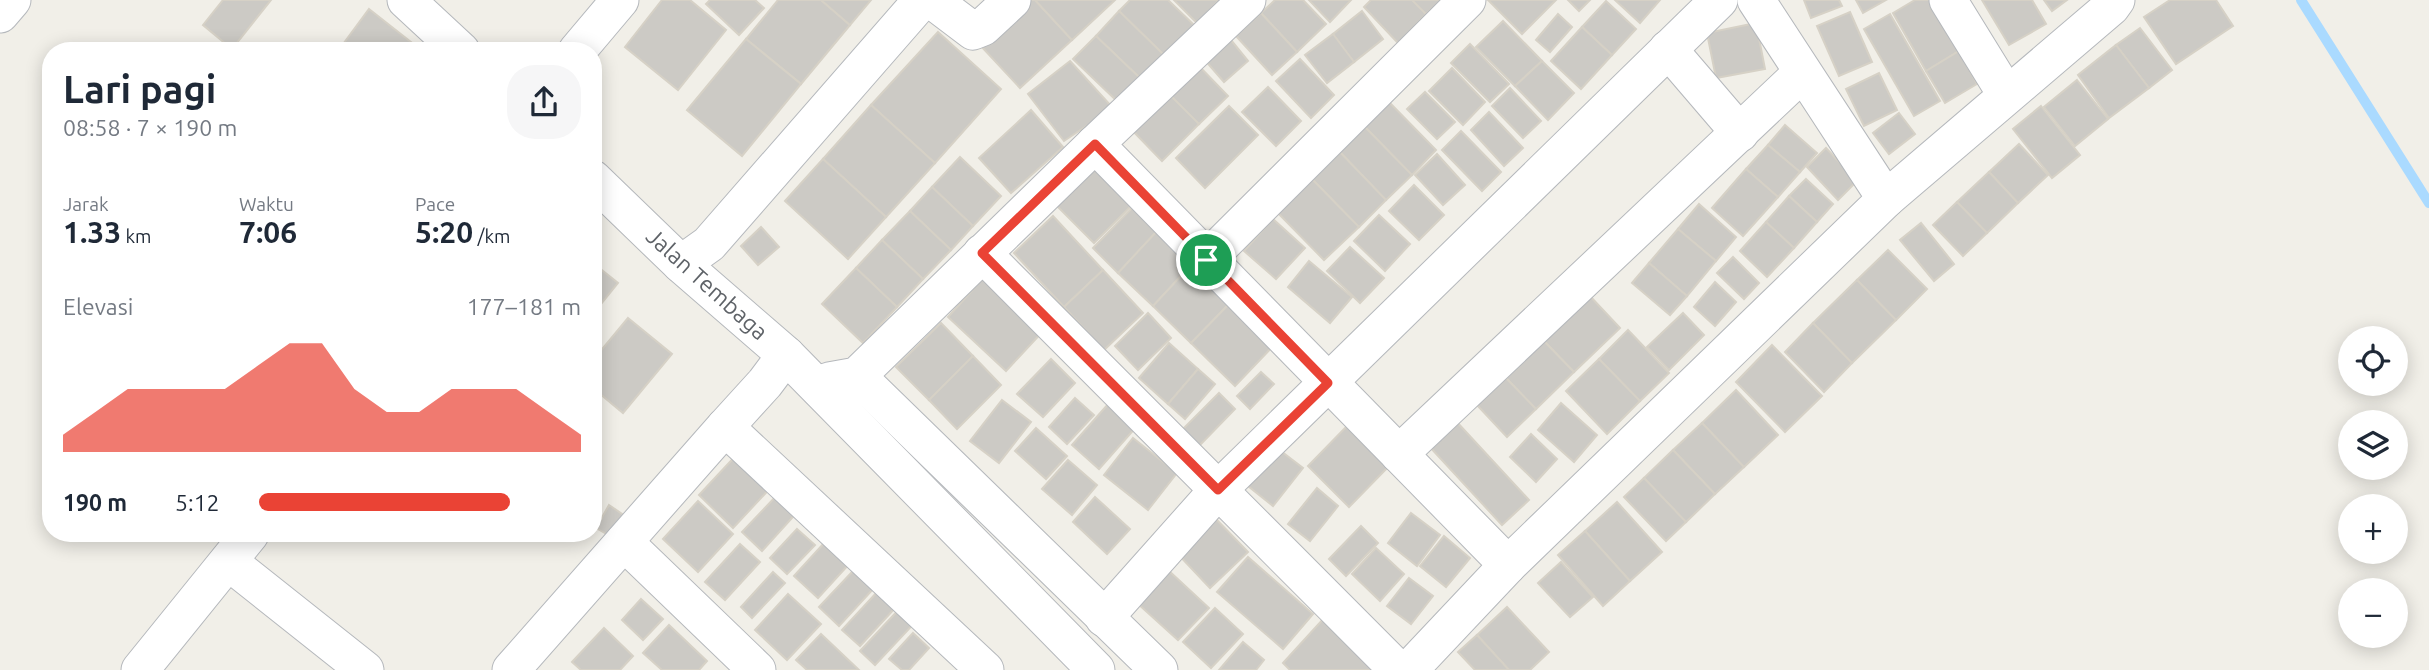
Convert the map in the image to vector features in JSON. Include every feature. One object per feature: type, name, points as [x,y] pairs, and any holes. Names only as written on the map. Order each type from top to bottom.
[{"type":"street","points":[[0,14],[12,0]]},
{"type":"street","points":[[406,0],[451,42]]},
{"type":"street","points":[[585,42],[620,0]]},
{"type":"street","points":[[681,264],[709,244],[922,0]]},
{"type":"street","points":[[932,0],[973,31],[983,27],[1013,0]]},
{"type":"street","points":[[820,389],[828,382],[857,376],[1247,0]]},
{"type":"street","points":[[1206,260],[1466,0]]},
{"type":"street","points":[[1104,618],[1218,490],[1720,0]]},
{"type":"street","points":[[1756,0],[1885,199]]},
{"type":"street","points":[[1948,0],[2006,94]]},
{"type":"street","points":[[1409,670],[1508,565],[1885,199],[2112,7],[2116,0]]},
{"type":"street","points":[[1668,49],[1740,133]]},
{"type":"street","points":[[1399,454],[1802,73]]},
{"type":"street","points":[[1095,144],[1508,565]]},
{"type":"street","name":"Jalan Tembaga","points":[[602,188],[681,264],[754,394],[820,389],[1096,670]]},
{"type":"street","points":[[982,253],[1398,670]]},
{"type":"street","points":[[857,376],[1159,670]]},
{"type":"street","points":[[524,665],[624,542],[754,394],[976,667]]},
{"type":"street","points":[[624,542],[757,670]]},
{"type":"street","points":[[140,670],[239,548],[365,670]]},
{"type":"building","points":[[223,0],[271,0],[238,42],[224,42],[203,25]]},
{"type":"building","points":[[662,0],[690,0],[726,30],[678,90],[625,47]]},
{"type":"building","points":[[710,0],[755,0],[764,8],[739,35],[706,4]]},
{"type":"building","points":[[778,0],[821,0],[850,25],[801,84],[746,39]]},
{"type":"building","points":[[821,0],[871,0],[850,25]]},
{"type":"building","points":[[1028,0],[1035,0],[1072,40],[1020,88],[980,45]]},
{"type":"building","points":[[1035,0],[1115,0],[1072,40]]},
{"type":"building","points":[[1130,0],[1168,0],[1194,25],[1164,55],[1119,11]]},
{"type":"building","points":[[1174,0],[1219,0],[1197,23]]},
{"type":"building","points":[[1275,0],[1303,0],[1326,24],[1297,52],[1261,13]]},
{"type":"building","points":[[1309,0],[1351,0],[1330,22]]},
{"type":"building","points":[[1371,0],[1412,0],[1426,14],[1398,43],[1364,7]]},
{"type":"building","points":[[1412,0],[1441,0],[1426,14]]},
{"type":"building","points":[[1488,0],[1556,0],[1522,34]]},
{"type":"building","points":[[1568,0],[1590,0],[1579,11]]},
{"type":"building","points":[[1615,0],[1660,0],[1640,23]]},
{"type":"building","points":[[1804,0],[1839,0],[1842,6],[1811,18]]},
{"type":"building","points":[[1856,0],[1886,0],[1863,13]]},
{"type":"building","points":[[1915,0],[1930,0],[1959,51],[1926,71],[1893,13]]},
{"type":"building","points":[[1982,0],[2032,0],[2046,24],[2009,45]]},
{"type":"building","points":[[2044,0],[2067,0],[2052,11]]},
{"type":"building","points":[[2170,0],[2216,0],[2233,26],[2176,64],[2144,17]]},
{"type":"building","points":[[1606,1],[1636,29],[1612,55],[1582,27]]},
{"type":"building","points":[[369,9],[411,42],[345,42]]},
{"type":"building","points":[[1119,11],[1164,55],[1141,79],[1096,36]]},
{"type":"building","points":[[1362,11],[1383,39],[1354,62],[1333,34]]},
{"type":"building","points":[[1850,12],[1872,62],[1839,76],[1817,26]]},
{"type":"building","points":[[1261,13],[1297,52],[1272,75],[1236,36]]},
{"type":"building","points":[[1558,14],[1572,27],[1550,52],[1536,40]]},
{"type":"building","points":[[1890,14],[1940,101],[1914,116],[1864,29]]},
{"type":"building","points":[[1503,21],[1542,61],[1515,86],[1476,47]]},
{"type":"building","points":[[1756,23],[1765,69],[1716,78],[1707,33]]},
{"type":"building","points":[[1582,27],[1612,55],[1581,89],[1551,61]]},
{"type":"building","points":[[2140,28],[2172,70],[2149,88],[2116,45]]},
{"type":"building","points":[[1222,29],[1248,61],[1224,82],[1197,51]]},
{"type":"building","points":[[938,32],[1001,89],[935,163],[871,105]]},
{"type":"building","points":[[1333,34],[1354,62],[1327,83],[1305,55]]},
{"type":"building","points":[[1096,36],[1141,79],[1119,103],[1073,59]]},
{"type":"building","points":[[746,39],[801,84],[742,156],[687,110]]},
{"type":"building","points":[[1470,44],[1509,84],[1490,102],[1451,63]]},
{"type":"building","points":[[2116,45],[2149,88],[2109,118],[2078,75]]},
{"type":"building","points":[[1959,51],[1977,84],[1945,103],[1926,71]]},
{"type":"building","points":[[1300,59],[1334,95],[1311,118],[1276,81]]},
{"type":"building","points":[[1070,61],[1113,108],[1064,141],[1028,94]]},
{"type":"building","points":[[1542,61],[1574,93],[1548,120],[1515,86]]},
{"type":"building","points":[[1195,62],[1228,96],[1199,124],[1166,91]]},
{"type":"building","points":[[1452,68],[1485,102],[1463,125],[1429,91]]},
{"type":"building","points":[[1879,73],[1897,110],[1864,126],[1846,89]]},
{"type":"building","points":[[2077,80],[2108,119],[2075,146],[2044,107]]},
{"type":"building","points":[[1268,87],[1301,121],[1276,146],[1242,112]]},
{"type":"building","points":[[1510,88],[1541,121],[1523,138],[1492,106]]},
{"type":"building","points":[[1166,91],[1199,124],[1162,161],[1129,127]]},
{"type":"building","points":[[1425,92],[1455,122],[1437,139],[1407,109]]},
{"type":"building","points":[[1386,99],[1436,150],[1412,175],[1361,123]]},
{"type":"building","points":[[871,105],[935,163],[886,217],[823,159]]},
{"type":"building","points":[[1229,106],[1258,135],[1205,188],[1176,158]]},
{"type":"building","points":[[2041,106],[2080,155],[2052,178],[2013,129]]},
{"type":"building","points":[[1031,110],[1063,147],[1011,193],[979,158]]},
{"type":"building","points":[[1489,112],[1523,148],[1504,166],[1471,130]]},
{"type":"building","points":[[1899,113],[1915,134],[1889,154],[1873,133]]},
{"type":"building","points":[[1361,123],[1412,175],[1386,200],[1336,148]]},
{"type":"building","points":[[1785,125],[1817,153],[1800,172],[1768,145]]},
{"type":"building","points":[[1461,131],[1501,172],[1482,191],[1442,150]]},
{"type":"building","points":[[2019,144],[2048,175],[2018,203],[1989,172]]},
{"type":"building","points":[[1768,145],[1800,172],[1778,197],[1746,169]]},
{"type":"building","points":[[1336,148],[1386,200],[1359,227],[1308,175]]},
{"type":"building","points":[[1826,148],[1857,181],[1838,200],[1807,167]]},
{"type":"building","points":[[1437,154],[1465,185],[1443,205],[1415,175]]},
{"type":"building","points":[[960,157],[1001,196],[973,226],[932,187]]},
{"type":"building","points":[[823,159],[886,217],[848,259],[785,201]]},
{"type":"building","points":[[1101,162],[1138,199],[1094,243],[1057,206]]},
{"type":"building","points":[[1746,169],[1778,197],[1743,236],[1712,208]]},
{"type":"building","points":[[1989,172],[2018,203],[1987,233],[1957,202]]},
{"type":"building","points":[[1308,175],[1359,227],[1324,260],[1274,209]]},
{"type":"building","points":[[1806,179],[1833,204],[1817,222],[1789,196]]},
{"type":"building","points":[[1414,185],[1444,215],[1419,240],[1389,211]]},
{"type":"building","points":[[932,187],[973,226],[951,250],[910,211]]},
{"type":"building","points":[[1789,196],[1817,222],[1794,248],[1766,222]]},
{"type":"building","points":[[1957,202],[1987,233],[1963,256],[1933,225]]},
{"type":"building","points":[[1699,204],[1736,237],[1716,261],[1678,229]]},
{"type":"building","points":[[1134,206],[1158,230],[1118,273],[1093,248]]},
{"type":"building","points":[[910,211],[951,250],[923,279],[882,240]]},
{"type":"building","points":[[1379,215],[1410,244],[1385,271],[1354,241]]},
{"type":"building","points":[[1053,216],[1103,270],[1064,307],[1014,253]]},
{"type":"building","points":[[1273,219],[1305,248],[1276,279],[1244,251]]},
{"type":"building","points":[[1766,222],[1794,248],[1767,277],[1740,251]]},
{"type":"building","points":[[1921,223],[1954,264],[1934,281],[1900,240]]},
{"type":"building","points":[[761,227],[779,247],[758,265],[741,246]]},
{"type":"building","points":[[1678,229],[1716,261],[1687,296],[1649,263]]},
{"type":"building","points":[[1158,230],[1193,263],[1153,306],[1118,273]]},
{"type":"building","points":[[882,240],[923,279],[897,307],[856,268]]},
{"type":"building","points":[[1350,247],[1384,278],[1360,303],[1327,271]]},
{"type":"building","points":[[1888,250],[1927,289],[1896,320],[1857,280]]},
{"type":"building","points":[[1733,257],[1759,283],[1744,299],[1717,273]]},
{"type":"building","points":[[1309,261],[1352,297],[1330,323],[1288,287]]},
{"type":"building","points":[[1193,263],[1232,301],[1191,343],[1153,306]]},
{"type":"building","points":[[1649,263],[1687,296],[1670,315],[1632,283]]},
{"type":"building","points":[[856,268],[897,307],[863,343],[822,304]]},
{"type":"building","points":[[602,270],[618,283],[602,303]]},
{"type":"building","points":[[1103,270],[1143,313],[1104,350],[1064,307]]},
{"type":"building","points":[[986,275],[1045,329],[1006,371],[948,317]]},
{"type":"building","points":[[1857,280],[1896,320],[1852,363],[1813,323]]},
{"type":"building","points":[[1715,282],[1736,302],[1715,326],[1694,307]]},
{"type":"building","points":[[1588,294],[1620,328],[1574,372],[1542,339]]},
{"type":"building","points":[[1232,301],[1276,343],[1235,386],[1191,343]]},
{"type":"building","points":[[1148,313],[1171,338],[1138,370],[1115,346]]},
{"type":"building","points":[[1683,313],[1704,335],[1669,370],[1647,347]]},
{"type":"building","points":[[628,318],[672,354],[623,413],[602,396],[602,349]]},
{"type":"building","points":[[941,323],[973,356],[929,400],[896,367]]},
{"type":"building","points":[[1813,323],[1852,363],[1824,392],[1785,352]]},
{"type":"building","points":[[1628,330],[1669,373],[1640,401],[1599,359]]},
{"type":"building","points":[[1542,339],[1574,372],[1536,409],[1504,376]]},
{"type":"building","points":[[1169,343],[1198,369],[1168,404],[1139,378]]},
{"type":"building","points":[[1772,345],[1822,396],[1785,432],[1736,382]]},
{"type":"building","points":[[973,356],[1001,385],[957,429],[929,400]]},
{"type":"building","points":[[1051,359],[1075,383],[1043,417],[1017,394]]},
{"type":"building","points":[[1599,359],[1640,401],[1607,434],[1566,391]]},
{"type":"building","points":[[1198,369],[1215,384],[1185,419],[1168,404]]},
{"type":"building","points":[[1261,372],[1274,384],[1250,409],[1237,396]]},
{"type":"building","points":[[1504,376],[1536,409],[1507,437],[1476,404]]},
{"type":"building","points":[[1736,390],[1778,435],[1744,467],[1702,423]]},
{"type":"building","points":[[1219,393],[1235,409],[1198,447],[1182,430]]},
{"type":"building","points":[[1075,398],[1094,415],[1067,444],[1049,427]]},
{"type":"building","points":[[1002,400],[1031,422],[999,463],[970,441]]},
{"type":"building","points":[[1110,402],[1137,426],[1099,469],[1072,445]]},
{"type":"building","points":[[1561,403],[1597,435],[1574,462],[1538,430]]},
{"type":"building","points":[[1455,420],[1529,500],[1502,525],[1428,445]]},
{"type":"building","points":[[1352,421],[1393,462],[1349,507],[1308,466]]},
{"type":"building","points":[[1702,423],[1744,467],[1715,494],[1673,450]]},
{"type":"building","points":[[1036,428],[1067,456],[1046,479],[1015,451]]},
{"type":"building","points":[[1531,434],[1557,459],[1536,482],[1510,457]]},
{"type":"building","points":[[1133,438],[1177,473],[1148,510],[1104,475]]},
{"type":"building","points":[[1273,445],[1303,468],[1273,506],[1243,482]]},
{"type":"building","points":[[742,449],[776,482],[733,528],[699,495]]},
{"type":"building","points":[[1673,450],[1715,494],[1686,522],[1644,478]]},
{"type":"building","points":[[1068,460],[1097,485],[1072,515],[1042,489]]},
{"type":"building","points":[[1644,478],[1686,522],[1666,541],[1624,497]]},
{"type":"building","points":[[1317,488],[1338,506],[1310,541],[1288,524]]},
{"type":"building","points":[[782,490],[801,508],[762,551],[742,532]]},
{"type":"building","points":[[1095,497],[1130,529],[1107,554],[1073,522]]},
{"type":"building","points":[[698,501],[733,534],[698,572],[663,539]]},
{"type":"building","points":[[1617,502],[1662,552],[1630,581],[1585,531]]},
{"type":"building","points":[[609,505],[628,518],[615,539],[602,531],[602,517]]},
{"type":"building","points":[[1411,513],[1440,535],[1417,566],[1388,543]]},
{"type":"building","points":[[1212,515],[1248,552],[1210,588],[1175,551]]},
{"type":"building","points":[[1361,526],[1378,543],[1346,576],[1329,559]]},
{"type":"building","points":[[797,529],[815,545],[787,574],[770,558]]},
{"type":"building","points":[[1585,531],[1630,581],[1603,606],[1558,555]]},
{"type":"building","points":[[1444,536],[1470,558],[1446,587],[1420,566]]},
{"type":"building","points":[[826,541],[850,563],[818,598],[794,576]]},
{"type":"building","points":[[740,544],[760,562],[725,600],[705,582]]},
{"type":"building","points":[[1376,548],[1404,574],[1380,601],[1352,574]]},
{"type":"building","points":[[1248,557],[1313,614],[1283,649],[1217,592]]},
{"type":"building","points":[[1561,562],[1593,597],[1570,617],[1538,583]]},
{"type":"building","points":[[854,570],[874,588],[839,626],[819,607]]},
{"type":"building","points":[[1168,570],[1209,608],[1178,640],[1137,603]]},
{"type":"building","points":[[773,572],[785,583],[752,618],[741,607]]},
{"type":"building","points":[[1409,578],[1433,596],[1411,624],[1387,606]]},
{"type":"building","points":[[879,590],[896,607],[860,646],[842,630]]},
{"type":"building","points":[[788,594],[821,624],[787,660],[755,630]]},
{"type":"building","points":[[641,599],[663,619],[643,640],[622,620]]},
{"type":"building","points":[[904,604],[919,618],[875,665],[860,651]]},
{"type":"building","points":[[1507,607],[1549,652],[1530,670],[1509,670],[1477,635]]},
{"type":"building","points":[[1215,608],[1243,634],[1211,668],[1183,642]]},
{"type":"building","points":[[1326,616],[1380,670],[1290,670],[1283,663]]},
{"type":"building","points":[[669,625],[707,661],[699,670],[662,670],[643,653]]},
{"type":"building","points":[[604,628],[633,656],[620,670],[581,670],[572,662]]},
{"type":"building","points":[[913,633],[929,648],[909,670],[902,670],[889,659]]},
{"type":"building","points":[[821,634],[859,670],[807,670],[796,660]]},
{"type":"building","points":[[1477,635],[1509,670],[1475,670],[1458,652]]},
{"type":"building","points":[[1243,642],[1264,660],[1256,670],[1219,670]]},
{"type":"waterway","points":[[2301,0],[2429,203]]},
{"type":"route","points":[[1095,144],[1206,260],[1328,383],[1218,490],[982,253],[1095,144]]}]
